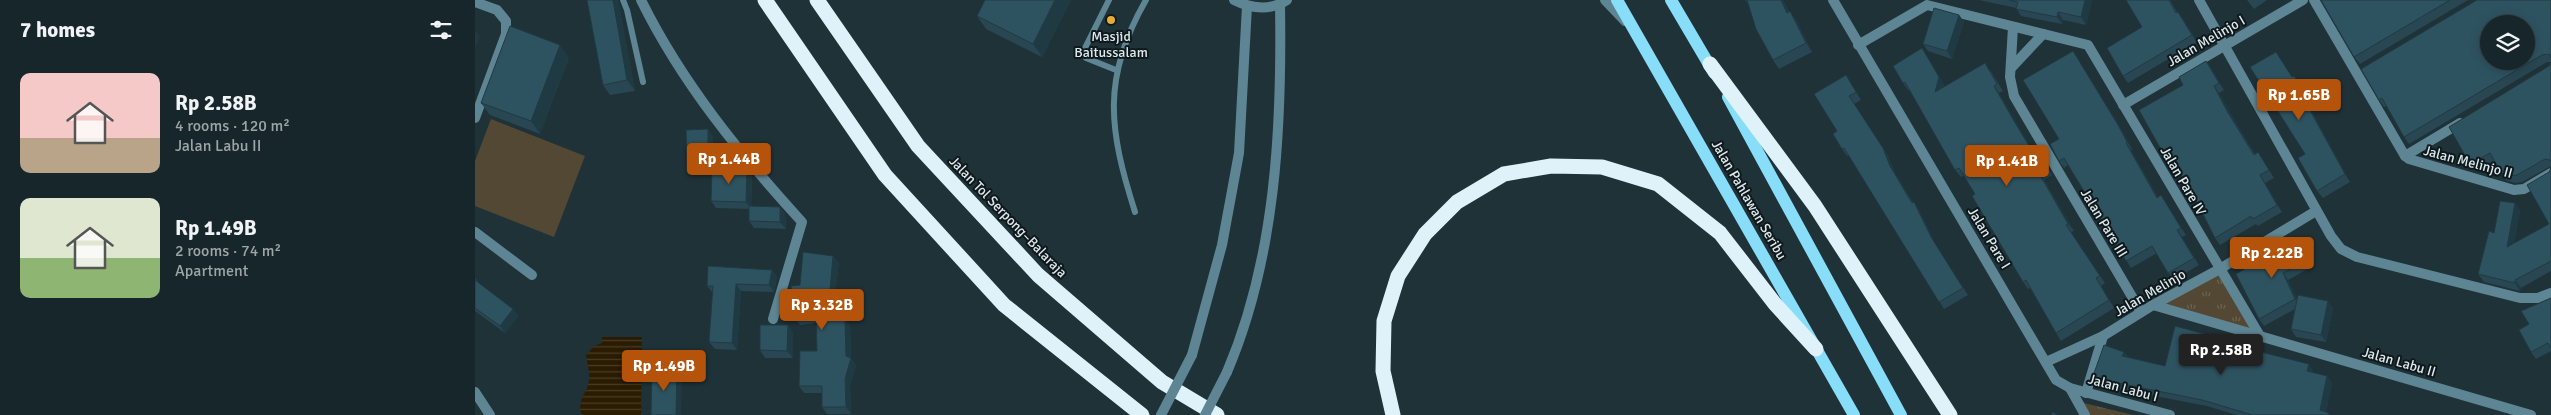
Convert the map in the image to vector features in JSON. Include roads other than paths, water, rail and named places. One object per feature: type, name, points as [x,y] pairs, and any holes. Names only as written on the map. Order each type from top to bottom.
[{"type":"highway","points":[[765,0],[885,175],[1004,305],[1142,415]]},
{"type":"highway","name":"Jalan Tol Serpong–Balaraja","points":[[817,0],[919,146],[1038,276],[1162,382],[1217,415]]},
{"type":"highway","points":[[1710,64],[1815,206],[1950,415]]},
{"type":"highway","points":[[1393,415],[1383,371],[1384,321],[1398,276],[1425,234],[1457,202],[1503,174],[1551,166],[1602,167],[1658,184],[1720,234],[1775,304],[1817,350]]},
{"type":"main road","name":"Jalan Pahlawan Seribu","points":[[1617,0],[1854,415]]},
{"type":"main road","points":[[1671,0],[1710,64],[1901,415]]},
{"type":"street","points":[[641,0],[687,82],[765,181],[801,222],[773,320]]},
{"type":"street","points":[[1205,415],[1227,372],[1241,338],[1256,290],[1273,187],[1281,85],[1284,2],[1264,8],[1247,6],[1234,0]]},
{"type":"street","points":[[1605,0],[1637,32]]},
{"type":"street","name":"Jalan Pare I","points":[[1833,0],[2056,380],[2070,388],[2085,415]]},
{"type":"street","points":[[2199,0],[2316,211],[2341,249],[2357,257],[2520,298],[2538,298],[2551,292]]},
{"type":"street","name":"Jalan Melinjo I","points":[[2123,105],[2303,0]]},
{"type":"street","name":"Jalan Melinjo II","points":[[2314,0],[2361,72],[2405,156],[2415,162],[2514,190],[2524,189],[2551,173]]},
{"type":"street","points":[[475,2],[497,10],[506,21],[506,34],[475,118]]},
{"type":"street","name":"Jalan Pare IV","points":[[1858,45],[1927,5],[2087,45],[2091,48],[2219,270]]},
{"type":"street","points":[[1161,415],[1192,355],[1222,245],[1239,153],[1247,6]]},
{"type":"street","name":"Jalan Pare III","points":[[2013,27],[2010,76],[2013,96],[2141,312]]},
{"type":"street","points":[[2012,67],[2043,34]]},
{"type":"street","points":[[2405,156],[2470,117]]},
{"type":"street","name":"Jalan Melinjo","points":[[2046,362],[2103,336],[2153,305],[2219,270],[2316,211]]},
{"type":"street","points":[[475,232],[532,276]]},
{"type":"street","points":[[2219,270],[2260,336]]},
{"type":"street","name":"Jalan Labu II","points":[[2153,305],[2531,415]]},
{"type":"street","points":[[2086,393],[2103,336]]},
{"type":"street","name":"Jalan Labu I","points":[[2070,388],[2170,415]]},
{"type":"street","points":[[475,392],[490,415]]},
{"type":"lane","points":[[623,0],[627,10],[643,82]]},
{"type":"lane","points":[[1109,0],[1084,50],[1086,58],[1116,70]]},
{"type":"lane","points":[[1135,212],[1123,174],[1114,119],[1116,70],[1123,45],[1146,0]]},
{"type":"place","name":"Masjid Baitussalam","points":[[1111,20]]}]
